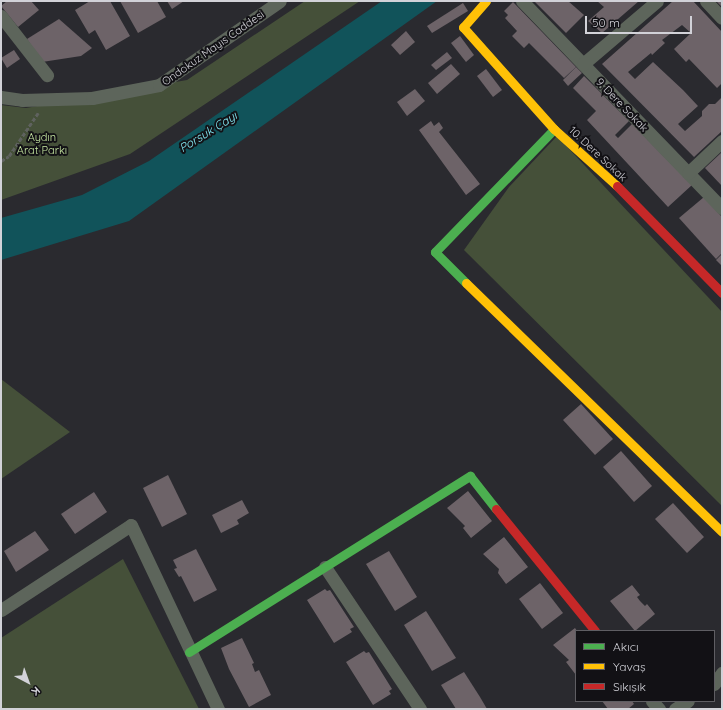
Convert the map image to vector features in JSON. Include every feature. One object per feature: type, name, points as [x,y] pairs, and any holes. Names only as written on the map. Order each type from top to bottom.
[{"type":"street","name":"Ondokuz Mayıs Caddesi","points":[[1,97],[22,100],[92,98],[159,85],[280,1]]},
{"type":"street","name":"10. Dere Sokak","points":[[486,1],[463,27],[554,130],[598,167],[722,293]]},
{"type":"street","name":"9. Dere Sokak","points":[[522,1],[722,208]]},
{"type":"street","points":[[583,64],[657,1]]},
{"type":"street","points":[[706,1],[722,18]]},
{"type":"street","points":[[1,16],[47,75]]},
{"type":"street","points":[[554,130],[435,252],[722,532]]},
{"type":"street","points":[[688,172],[722,141]]},
{"type":"street","points":[[189,652],[470,476],[594,630]]},
{"type":"street","points":[[1,610],[131,525],[189,652],[218,709]]},
{"type":"street","points":[[325,567],[420,709]]},
{"type":"street","points":[[715,683],[722,673]]},
{"type":"street","points":[[676,709],[686,702]]},
{"type":"path","points":[[1,161],[9,156],[47,99]]},
{"type":"green space","name":"Aydın Arat Parkı","points":[[305,1],[360,1],[130,154],[1,200],[1,105],[26,108],[187,80]]},
{"type":"green space","points":[[557,136],[722,312],[722,506],[464,250],[509,187]]},
{"type":"green space","points":[[1,379],[70,432],[1,479]]},
{"type":"green space","points":[[123,559],[199,709],[1,709],[1,638]]},
{"type":"water","name":"Porsuk Çayı","points":[[382,1],[437,1],[129,221],[1,260],[1,218],[82,195],[149,161]]},
{"type":"building","points":[[7,1],[31,1],[39,10],[18,27],[1,6]]},
{"type":"building","points":[[90,1],[110,1],[130,36],[106,50],[95,30],[89,34],[75,10]]},
{"type":"building","points":[[120,1],[157,1],[166,17],[138,33]]},
{"type":"building","points":[[167,1],[184,1],[172,9]]},
{"type":"building","points":[[534,1],[568,1],[584,15],[566,33]]},
{"type":"building","points":[[597,1],[639,1],[602,33],[588,21],[604,7]]},
{"type":"building","points":[[673,1],[693,1],[722,32],[722,83],[717,88],[689,59],[686,62],[674,49],[691,33],[682,25],[662,40],[665,43],[652,55],[651,53],[628,72],[635,79],[653,62],[683,90],[698,106],[678,124],[685,131],[702,116],[702,111],[709,104],[715,104],[722,97],[722,131],[694,157],[602,64]]},
{"type":"building","points":[[716,1],[722,1],[722,7]]},
{"type":"building","points":[[513,2],[576,67],[564,78],[529,43],[524,48],[512,36],[517,31],[505,18],[508,15],[504,11]]},
{"type":"building","points":[[463,3],[468,11],[432,33],[427,26]]},
{"type":"building","points":[[59,19],[92,48],[81,56],[42,62],[27,39]]},
{"type":"building","points":[[406,31],[415,42],[400,55],[391,45]]},
{"type":"building","points":[[460,36],[474,55],[466,62],[451,43]]},
{"type":"building","points":[[14,50],[20,59],[7,68],[1,58]]},
{"type":"building","points":[[447,52],[452,58],[436,70],[431,65]]},
{"type":"building","points":[[451,64],[460,74],[437,94],[428,83]]},
{"type":"building","points":[[576,67],[582,73],[568,86],[563,80]]},
{"type":"building","points":[[486,69],[502,90],[493,97],[477,76]]},
{"type":"building","points":[[584,76],[629,121],[615,135],[618,138],[632,124],[692,185],[668,207],[587,120],[596,111],[573,88]]},
{"type":"building","points":[[415,89],[425,101],[407,116],[397,102]]},
{"type":"building","points":[[431,121],[434,126],[439,122],[443,128],[439,132],[480,184],[466,195],[419,130]]},
{"type":"building","points":[[722,152],[722,186],[705,168]]},
{"type":"building","points":[[704,197],[722,217],[722,253],[716,259],[679,218]]},
{"type":"building","points":[[722,254],[722,266],[716,260]]},
{"type":"building","points":[[581,404],[613,439],[595,455],[563,420]]},
{"type":"building","points":[[621,451],[652,486],[634,502],[603,467]]},
{"type":"building","points":[[168,475],[187,514],[162,527],[143,488]]},
{"type":"building","points":[[468,491],[492,521],[471,538],[463,528],[465,526],[447,508]]},
{"type":"building","points":[[94,492],[107,512],[75,534],[61,514]]},
{"type":"building","points":[[242,500],[249,513],[237,520],[239,524],[221,533],[212,515]]},
{"type":"building","points":[[673,503],[704,537],[687,553],[655,519]]},
{"type":"building","points":[[35,531],[49,550],[16,572],[4,551]]},
{"type":"building","points":[[504,537],[528,567],[506,584],[498,573],[499,569],[483,554]]},
{"type":"building","points":[[196,549],[217,590],[194,602],[181,576],[179,577],[174,569],[177,568],[173,560]]},
{"type":"building","points":[[389,551],[417,597],[395,611],[366,564]]},
{"type":"building","points":[[540,583],[563,613],[542,629],[519,599]]},
{"type":"building","points":[[632,585],[640,595],[637,597],[640,601],[645,606],[647,604],[655,614],[636,630],[634,630],[610,601]]},
{"type":"building","points":[[325,589],[327,591],[330,590],[354,627],[350,629],[352,632],[334,643],[307,600]]},
{"type":"building","points":[[426,611],[456,658],[432,671],[404,625]]},
{"type":"building","points":[[575,628],[576,630],[575,630],[575,674],[566,662],[569,660],[553,645]]},
{"type":"building","points":[[242,638],[254,663],[252,664],[255,672],[259,670],[271,695],[249,707],[229,669],[221,648]]},
{"type":"building","points":[[364,651],[366,653],[369,652],[392,689],[389,691],[391,694],[373,705],[346,662]]},
{"type":"building","points":[[464,672],[487,709],[456,709],[441,685]]},
{"type":"building","points":[[603,702],[633,702],[634,704],[628,709],[608,709]]},
{"type":"traffic: fast","points":[[466,283],[435,252],[554,129]]},
{"type":"traffic: fast","points":[[189,652],[470,476],[496,509]]},
{"type":"traffic: slow","points":[[486,1],[463,27],[554,129],[617,186]]},
{"type":"traffic: slow","points":[[466,283],[722,532]]},
{"type":"traffic: jam","points":[[617,186],[722,293]]},
{"type":"traffic: jam","points":[[496,509],[594,630]]}]
